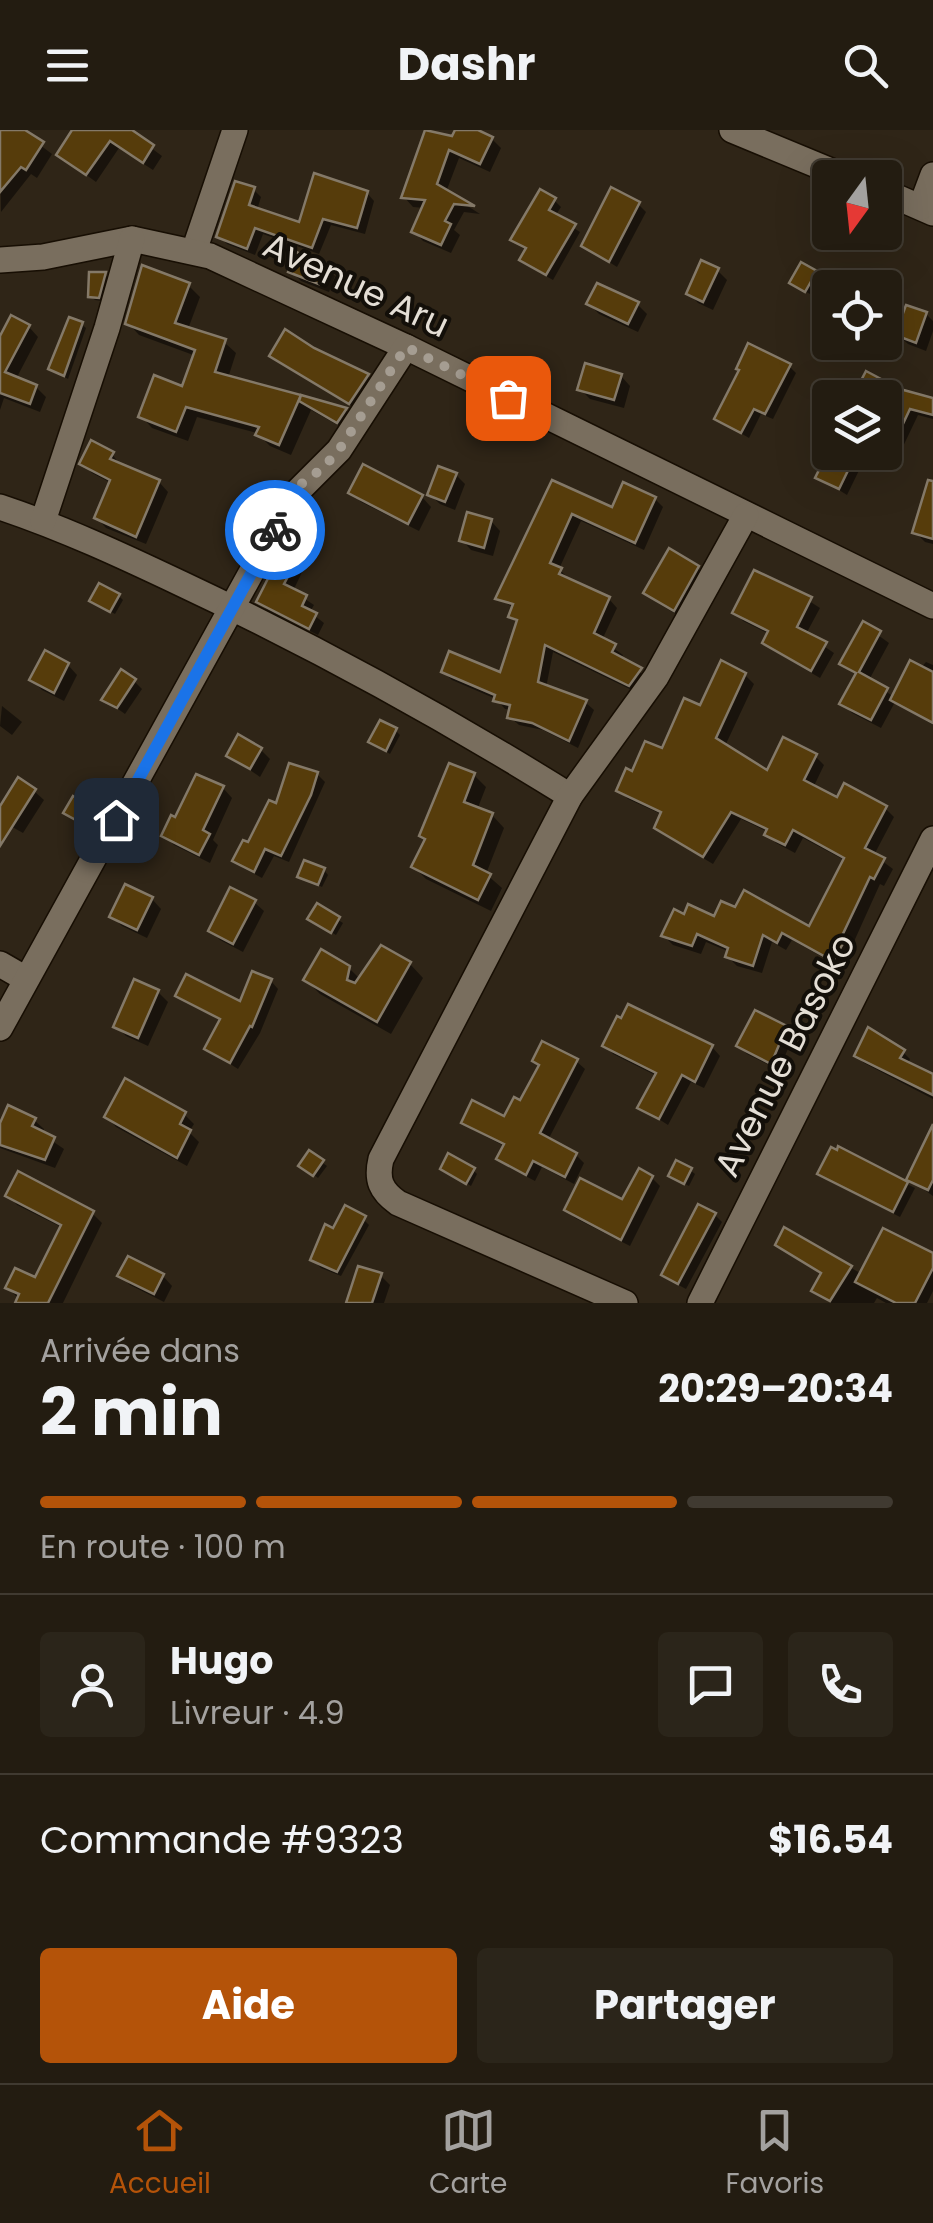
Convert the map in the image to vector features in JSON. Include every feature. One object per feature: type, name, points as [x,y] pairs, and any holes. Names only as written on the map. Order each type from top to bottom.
[{"type":"street","points":[[194,251],[234,130]]},
{"type":"street","points":[[732,130],[812,163]]},
{"type":"street","points":[[902,199],[927,210],[933,175]]},
{"type":"street","points":[[42,521],[107,328],[132,239]]},
{"type":"street","name":"Avenue Aru","points":[[0,260],[43,257],[132,239],[194,251],[406,347],[933,606]]},
{"type":"street","points":[[0,1028],[294,495],[339,450],[406,347]]},
{"type":"street","points":[[0,507],[42,521],[234,608],[364,676],[570,796]]},
{"type":"street","points":[[625,1303],[398,1203],[378,1180],[381,1159],[570,796],[656,677],[746,515]]},
{"type":"street","name":"Avenue Basoko","points":[[700,1303],[933,839]]},
{"type":"street","points":[[0,964],[26,979]]},
{"type":"building","points":[[0,130],[25,130],[44,142],[26,170],[21,167],[0,192]]},
{"type":"building","points":[[72,130],[132,130],[154,145],[143,163],[110,141],[86,175],[56,155]]},
{"type":"building","points":[[425,130],[452,136],[455,130],[478,130],[493,137],[480,164],[449,150],[437,184],[475,206],[454,204],[445,221],[451,224],[441,245],[411,232],[425,200],[401,198]]},
{"type":"building","points":[[314,173],[368,191],[357,228],[323,219],[312,248],[255,228],[247,249],[216,237],[235,181],[255,187],[249,205],[299,222]]},
{"type":"building","points":[[611,187],[640,202],[609,262],[581,246]]},
{"type":"building","points":[[540,189],[556,198],[549,210],[576,224],[546,275],[519,260],[526,248],[510,240]]},
{"type":"building","points":[[296,252],[326,264],[319,284],[288,272]]},
{"type":"building","points":[[701,260],[719,268],[703,302],[686,294]]},
{"type":"building","points":[[801,262],[815,270],[805,292],[789,283]]},
{"type":"building","points":[[142,265],[190,283],[175,323],[226,339],[215,372],[301,395],[279,445],[255,435],[259,427],[186,407],[176,432],[138,417],[154,375],[182,386],[195,350],[125,324]]},
{"type":"building","points":[[89,272],[106,272],[99,298],[88,297]]},
{"type":"building","points":[[597,283],[639,302],[628,324],[586,304]]},
{"type":"building","points":[[906,305],[927,312],[916,343],[902,338]]},
{"type":"building","points":[[11,315],[30,325],[5,372],[37,385],[30,404],[0,393],[0,336]]},
{"type":"building","points":[[69,317],[83,322],[64,376],[48,369]]},
{"type":"building","points":[[285,329],[314,348],[369,374],[349,404],[269,356]]},
{"type":"building","points":[[748,343],[791,364],[765,414],[754,409],[741,433],[714,419]]},
{"type":"building","points":[[585,363],[622,374],[614,400],[577,390]]},
{"type":"building","points":[[866,371],[883,380],[861,380]]},
{"type":"building","points":[[902,390],[933,398],[933,415],[910,409],[902,426]]},
{"type":"building","points":[[301,395],[347,408],[337,423],[299,401]]},
{"type":"building","points":[[91,440],[114,452],[110,459],[160,480],[136,537],[94,518],[110,480],[79,464]]},
{"type":"building","points":[[363,464],[423,495],[408,524],[348,493]]},
{"type":"building","points":[[438,466],[457,473],[445,502],[427,495]]},
{"type":"building","points":[[819,470],[848,470],[839,489],[815,478]]},
{"type":"building","points":[[552,480],[612,507],[623,482],[656,497],[635,543],[572,514],[550,563],[562,568],[559,574],[610,597],[594,633],[616,644],[612,652],[642,668],[629,686],[545,645],[538,682],[587,700],[569,741],[532,723],[507,718],[510,705],[493,701],[495,695],[441,672],[449,651],[500,672],[517,620],[508,617],[513,604],[495,599]]},
{"type":"building","points":[[928,480],[933,481],[933,539],[912,533]]},
{"type":"building","points":[[467,512],[492,519],[484,548],[459,541]]},
{"type":"building","points":[[669,548],[699,566],[674,611],[643,593]]},
{"type":"building","points":[[283,549],[299,556],[284,584],[307,595],[302,606],[317,613],[309,629],[256,602]]},
{"type":"building","points":[[754,570],[812,597],[797,627],[827,642],[811,671],[762,643],[768,631],[732,613]]},
{"type":"building","points":[[99,583],[120,594],[110,612],[89,601]]},
{"type":"building","points":[[863,621],[881,631],[859,672],[888,688],[871,720],[839,704],[856,673],[839,664]]},
{"type":"building","points":[[45,650],[69,663],[54,693],[29,680]]},
{"type":"building","points":[[721,660],[746,673],[716,738],[767,770],[783,737],[817,754],[804,780],[837,797],[844,783],[887,806],[865,848],[885,858],[874,879],[870,877],[833,961],[782,933],[777,943],[763,935],[753,966],[725,957],[728,948],[697,934],[692,946],[661,936],[674,909],[684,914],[688,904],[714,916],[721,901],[735,907],[744,890],[809,926],[844,858],[793,830],[785,845],[764,835],[767,829],[731,812],[703,857],[654,828],[661,812],[616,791],[626,768],[632,771],[645,741],[662,748],[684,698],[700,705]]},
{"type":"building","points":[[910,660],[933,672],[933,723],[890,700]]},
{"type":"building","points":[[121,669],[136,679],[117,708],[101,700]]},
{"type":"building","points":[[380,720],[397,728],[386,751],[368,742]]},
{"type":"building","points":[[238,734],[262,748],[250,769],[226,756]]},
{"type":"building","points":[[289,763],[318,772],[311,795],[281,856],[265,849],[254,872],[232,861],[243,840],[248,842],[269,800],[276,803]]},
{"type":"building","points":[[449,763],[475,773],[464,802],[493,813],[473,865],[491,874],[478,900],[411,867],[425,839],[419,836]]},
{"type":"building","points":[[196,774],[224,786],[203,830],[210,834],[199,855],[161,836]]},
{"type":"building","points":[[18,777],[36,789],[0,846],[0,806]]},
{"type":"building","points":[[73,796],[95,808],[85,825],[63,813]]},
{"type":"building","points":[[304,860],[325,868],[318,885],[297,877]]},
{"type":"building","points":[[125,884],[153,897],[137,930],[109,917]]},
{"type":"building","points":[[230,887],[256,900],[233,944],[208,931]]},
{"type":"building","points":[[317,903],[340,917],[331,933],[307,919]]},
{"type":"building","points":[[381,945],[411,962],[377,1022],[303,980],[321,949],[350,966],[347,980],[355,983]]},
{"type":"building","points":[[252,971],[272,979],[252,1027],[230,1063],[204,1049],[220,1019],[175,996],[186,974],[240,1001]]},
{"type":"building","points":[[134,979],[159,990],[138,1038],[113,1027]]},
{"type":"building","points":[[628,1004],[713,1045],[695,1082],[682,1075],[659,1119],[637,1108],[656,1073],[602,1046],[617,1016],[621,1018]]},
{"type":"building","points":[[755,1010],[787,1026],[771,1064],[736,1046]]},
{"type":"building","points":[[868,1027],[905,1050],[900,1058],[933,1074],[933,1095],[854,1056]]},
{"type":"building","points":[[542,1041],[578,1059],[540,1133],[577,1153],[565,1177],[533,1161],[526,1175],[496,1159],[504,1144],[461,1123],[472,1100],[504,1116],[514,1097],[520,1100],[539,1065],[532,1061]]},
{"type":"building","points":[[125,1078],[186,1112],[180,1124],[191,1130],[177,1158],[104,1117]]},
{"type":"building","points":[[8,1105],[36,1118],[32,1126],[55,1137],[45,1160],[0,1145],[0,1123]]},
{"type":"building","points":[[933,1124],[933,1180],[928,1190],[906,1180]]},
{"type":"building","points":[[838,1146],[908,1182],[893,1212],[817,1174],[831,1147],[837,1150]]},
{"type":"building","points":[[309,1150],[324,1160],[313,1176],[298,1166]]},
{"type":"building","points":[[448,1153],[475,1168],[466,1184],[440,1169]]},
{"type":"building","points":[[676,1160],[692,1168],[684,1184],[668,1176]]},
{"type":"building","points":[[639,1168],[653,1176],[621,1240],[564,1210],[580,1178],[622,1199]]},
{"type":"building","points":[[18,1171],[94,1211],[48,1303],[15,1303],[19,1294],[5,1288],[15,1268],[35,1277],[61,1225],[5,1196]]},
{"type":"building","points":[[698,1204],[716,1213],[678,1284],[661,1275]]},
{"type":"building","points":[[345,1205],[366,1216],[337,1272],[310,1260],[325,1224],[333,1228]]},
{"type":"building","points":[[784,1227],[852,1266],[830,1301],[811,1291],[821,1273],[775,1245]]},
{"type":"building","points":[[883,1228],[933,1253],[933,1268],[915,1303],[896,1303],[855,1282]]},
{"type":"building","points":[[128,1256],[164,1274],[154,1294],[117,1276]]},
{"type":"building","points":[[358,1266],[382,1273],[372,1303],[346,1303]]},
{"type":"way so far","points":[[275,530],[300,485],[339,450],[406,347],[508,398]]},
{"type":"route","points":[[116,820],[275,530]]}]
